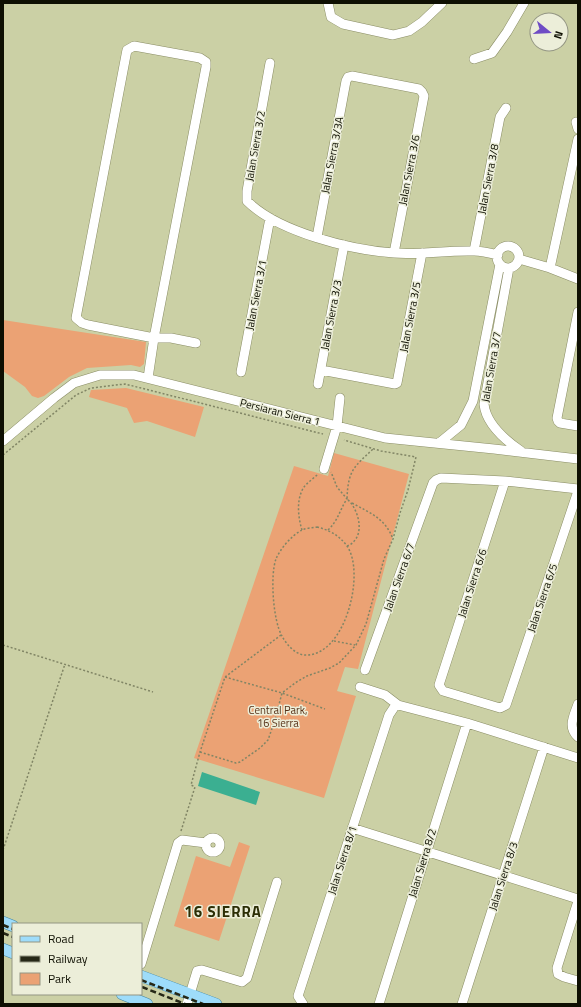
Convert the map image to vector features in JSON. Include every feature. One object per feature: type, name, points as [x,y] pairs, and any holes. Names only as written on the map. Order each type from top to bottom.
[{"type":"main road","points":[[142,976],[188,999],[216,1004]]},
{"type":"main road","points":[[127,995],[147,1004]]},
{"type":"street","points":[[328,3],[331,17],[343,24],[393,35],[409,31],[422,22],[442,3]]},
{"type":"street","points":[[474,59],[492,53],[507,32],[524,3]]},
{"type":"street","points":[[148,378],[154,338],[206,62],[200,58],[134,46],[127,50],[76,318],[82,323],[88,325],[154,338],[171,338],[196,343]]},
{"type":"street","name":"Jalan Sierra 3/2","points":[[270,64],[247,191],[247,201],[256,210],[270,218]]},
{"type":"street","name":"Jalan Sierra 3/6","points":[[352,76],[419,89],[424,96],[394,253]]},
{"type":"street","name":"Jalan Sierra 3/3A","points":[[317,237],[346,81],[352,76]]},
{"type":"street","name":"Jalan Sierra 3/8","points":[[474,251],[500,117],[506,108]]},
{"type":"street","points":[[550,268],[578,139]]},
{"type":"street","points":[[270,218],[317,237],[344,245],[394,253],[474,251],[499,259]]},
{"type":"street","name":"Jalan Sierra 3/1","points":[[241,372],[270,218]]},
{"type":"street","name":"Jalan Sierra 3/3","points":[[318,384],[344,245]]},
{"type":"street","points":[[509,246],[515,249],[519,255],[516,265],[509,268],[502,266],[499,259],[502,249],[509,246]]},
{"type":"street","name":"Jalan Sierra 3/5","points":[[321,370],[395,384],[398,381],[422,253]]},
{"type":"street","name":"Jalan Sierra 3/7","points":[[439,443],[461,425],[473,401],[491,311],[499,259]]},
{"type":"street","points":[[519,259],[550,268],[578,279]]},
{"type":"street","name":"Jalan Sierra 3/7","points":[[509,268],[484,404],[485,412],[502,437],[522,452]]},
{"type":"street","points":[[491,311],[501,313]]},
{"type":"street","points":[[578,312],[557,418],[560,423],[578,426]]},
{"type":"street","points":[[481,359],[492,360]]},
{"type":"street","name":"Persiaran Sierra 1","points":[[3,441],[74,383],[100,375],[134,375],[385,438],[578,459]]},
{"type":"street","points":[[324,469],[338,426],[340,398]]},
{"type":"street","points":[[473,401],[484,404]]},
{"type":"street","points":[[457,445],[461,425]]},
{"type":"street","points":[[494,449],[496,429]]},
{"type":"street","name":"Jalan Sierra 6/7","points":[[365,670],[432,483],[441,478],[505,480]]},
{"type":"street","points":[[505,480],[578,490]]},
{"type":"street","name":"Jalan Sierra 6/6","points":[[505,480],[438,685],[444,691],[500,708],[506,705]]},
{"type":"street","name":"Jalan Sierra 6/5","points":[[506,705],[578,490]]},
{"type":"street","points":[[360,687],[385,695],[398,705],[467,723],[578,758]]},
{"type":"street","points":[[578,704],[571,724],[573,731],[578,737]]},
{"type":"street","name":"Jalan Sierra 8/1","points":[[303,1004],[298,996],[389,715],[394,706],[398,705]]},
{"type":"street","name":"Jalan Sierra 8/2","points":[[379,1004],[467,723]]},
{"type":"street","name":"Jalan Sierra 8/3","points":[[462,1004],[544,747]]},
{"type":"street","points":[[352,828],[578,900],[557,968],[558,974],[578,981]]},
{"type":"street","points":[[142,961],[178,843],[182,840],[206,843]]},
{"type":"street","points":[[188,999],[197,971],[202,970],[242,982],[245,981],[278,882]]},
{"type":"path","points":[[3,455],[76,395],[91,388],[126,384],[323,434]]},
{"type":"path","points":[[200,752],[236,763],[240,762],[260,748],[268,740],[282,693],[307,676],[330,668],[338,663],[356,645],[366,624],[384,559],[393,539],[408,490],[416,457],[373,449],[344,440]]},
{"type":"path","points":[[328,530],[334,525],[347,499],[348,483],[351,472],[354,467],[373,449]]},
{"type":"path","points":[[302,530],[298,510],[303,488],[324,469],[327,469],[331,471],[338,486],[347,499],[378,518],[389,530],[393,539]]},
{"type":"path","points":[[347,546],[355,540],[358,530],[359,518],[352,503]]},
{"type":"path","points":[[317,527],[328,530],[339,537],[347,546],[352,559],[353,584],[350,607],[334,641],[319,652],[304,655],[286,644],[281,635],[272,592],[273,571],[276,558],[285,544],[302,530],[317,527]]},
{"type":"path","points":[[178,843],[195,787],[191,785],[200,752],[224,677],[281,635]]},
{"type":"path","points":[[334,641],[356,645]]},
{"type":"path","points":[[3,645],[153,692]]},
{"type":"path","points":[[3,850],[65,664]]},
{"type":"path","points":[[224,677],[282,693],[325,709]]},
{"type":"green space","points":[[3,320],[146,342],[144,364],[140,367],[131,365],[87,368],[69,377],[44,396],[38,398],[32,396],[25,387],[3,371]]},
{"type":"green space","points":[[126,388],[204,407],[195,437],[147,421],[134,423],[127,408],[89,397],[91,390]]},
{"type":"green space","name":"Central Park, 16 Sierra","points":[[334,453],[409,474],[358,669],[345,667],[337,691],[356,696],[324,798],[194,758],[294,466],[328,476]]},
{"type":"green space","points":[[239,842],[250,846],[219,941],[174,926],[196,856],[230,867]]},
{"type":"water","points":[[202,772],[260,792],[256,805],[198,786]]},
{"type":"railway","points":[[3,925],[12,929]]},
{"type":"railway","points":[[3,933],[12,937]]},
{"type":"railway","points":[[142,980],[203,1004]]},
{"type":"railway","points":[[142,987],[185,1004]]},
{"type":"district","name":"16 SIERRA","points":[[223,911]]}]
